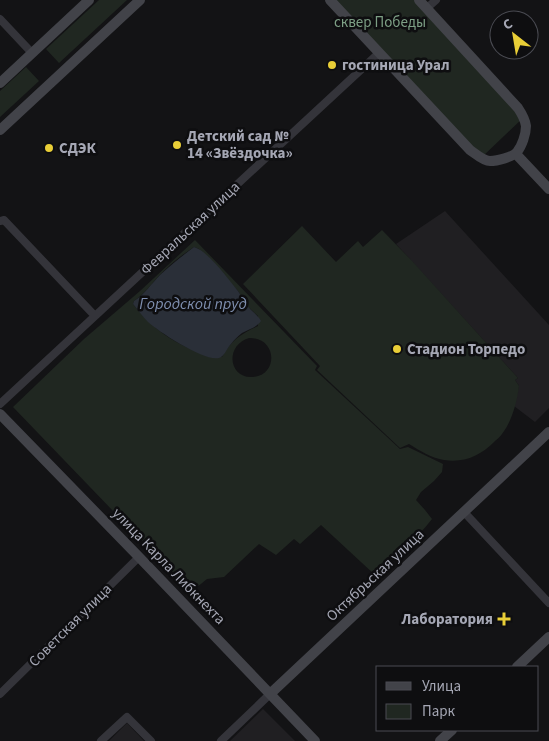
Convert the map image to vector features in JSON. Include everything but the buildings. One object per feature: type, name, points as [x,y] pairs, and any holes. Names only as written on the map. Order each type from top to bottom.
[{"type":"street","points":[[0,83],[89,0]]},
{"type":"street","points":[[0,130],[140,0]]},
{"type":"street","points":[[330,0],[470,150],[489,161],[516,154],[524,138],[526,127],[524,118],[518,108],[419,0]]},
{"type":"street","points":[[427,8],[436,0]]},
{"type":"street","points":[[0,19],[32,53]]},
{"type":"street","name":"Февральская улица","points":[[0,404],[379,53]]},
{"type":"street","points":[[516,154],[549,189]]},
{"type":"street","points":[[0,221],[4,220],[95,316]]},
{"type":"street","name":"улица Карла Либкнехта","points":[[0,414],[314,741]]},
{"type":"street","name":"Октябрьская улица","points":[[221,741],[549,432]]},
{"type":"street","points":[[464,512],[549,603]]},
{"type":"street","name":"Советская улица","points":[[0,694],[139,557]]},
{"type":"street","points":[[518,666],[549,637]]},
{"type":"street","points":[[101,741],[127,717],[150,741]]},
{"type":"street","points":[[440,741],[451,731]]},
{"type":"shaded area","points":[[445,211],[549,325],[549,408],[535,422],[514,406],[519,386],[515,380],[518,378],[396,244]]},
{"type":"shaded area","points":[[263,709],[295,741],[230,741]]},
{"type":"shaded area","points":[[127,723],[144,741],[109,741]]},
{"type":"green space","points":[[99,0],[127,0],[59,63],[46,49]]},
{"type":"green space","name":"сквер Победы","points":[[330,0],[419,0],[524,117],[481,158]]},
{"type":"green space","points":[[26,67],[39,81],[0,117],[0,91]]},
{"type":"green space","name":"Стадион Торпедо","points":[[302,226],[336,262],[358,241],[363,247],[382,230],[518,378],[515,380],[519,386],[515,405],[506,429],[489,447],[477,455],[451,461],[431,456],[409,444],[400,448],[317,370],[320,366],[243,284]]},
{"type":"green space","points":[[195,240],[317,366],[315,370],[400,449],[408,447],[443,464],[442,472],[421,492],[416,500],[432,519],[426,527],[375,575],[321,525],[300,544],[294,539],[276,555],[259,544],[224,577],[207,579],[191,592],[13,407],[84,339]],"holes":[[[194,247],[199,249],[238,291],[246,305],[258,316],[258,326],[237,338],[222,357],[193,350],[169,338],[144,317],[133,304],[165,269]],[[249,338],[258,339],[265,343],[271,356],[271,364],[267,370],[261,375],[253,377],[239,373],[233,361],[233,354],[236,348],[241,342]]]},
{"type":"water","name":"Городской пруд","points":[[194,247],[199,249],[218,266],[261,321],[255,327],[239,335],[219,358],[212,358],[193,351],[172,339],[148,322],[133,304],[160,275]]},
{"type":"place","name":"гостиница Урал","points":[[332,65]]},
{"type":"place","name":"Детский сад № 14 «Звёздочка»","points":[[177,145]]},
{"type":"place","name":"СДЭК","points":[[49,148]]},
{"type":"place","name":"Стадион Торпедо","points":[[397,349]]},
{"type":"place","name":"Лаборатория","points":[[504,619]]}]
